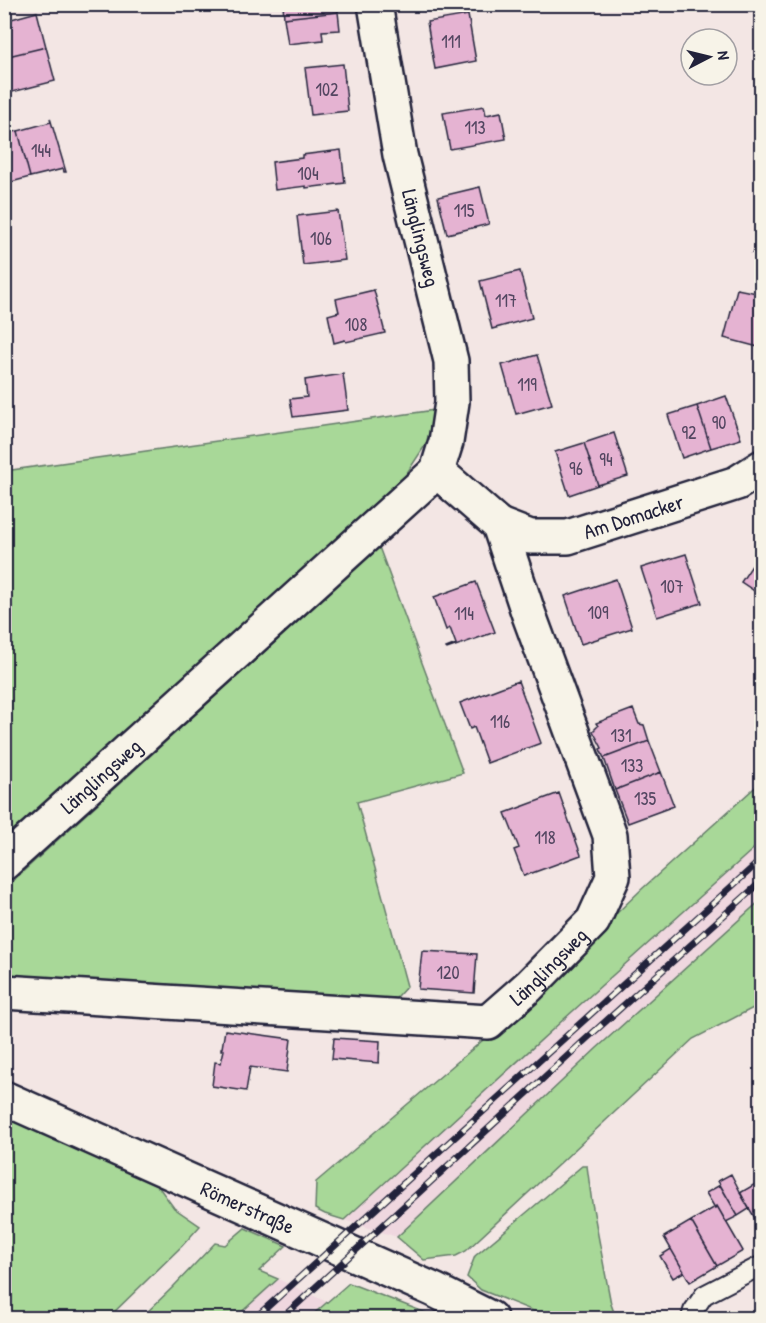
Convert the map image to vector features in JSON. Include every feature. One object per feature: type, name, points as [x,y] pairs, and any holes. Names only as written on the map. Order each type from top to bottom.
[{"type":"street","name":"Länglingsweg","points":[[4,863],[437,471],[446,442],[452,402],[451,361],[400,155],[375,4]]},
{"type":"street","name":"Am Domacker","points":[[499,525],[530,537],[568,537],[737,483],[762,467]]},
{"type":"street","name":"Länglingsweg","points":[[4,992],[488,1022],[529,986],[593,921],[613,877],[610,835],[499,525],[437,471]]},
{"type":"street","name":"Römerstraße","points":[[4,1098],[434,1290],[490,1318]]},
{"type":"lane","points":[[691,1318],[704,1295],[762,1265]]},
{"type":"shaded area","points":[[761,842],[761,900],[597,1048],[397,1237],[344,1220],[563,1020]]},
{"type":"shaded area","points":[[278,1279],[327,1302],[309,1318],[235,1318]]},
{"type":"green space","points":[[435,410],[426,444],[403,479],[370,514],[5,847],[5,471]]},
{"type":"green space","points":[[379,547],[463,773],[357,802],[407,986],[390,1005],[5,983],[5,888]]},
{"type":"green space","points":[[761,782],[761,842],[344,1220],[315,1209],[316,1182],[496,1029],[643,888]]},
{"type":"green space","points":[[761,900],[761,1004],[693,1039],[466,1251],[456,1256],[424,1260],[397,1237],[597,1048]]},
{"type":"green space","points":[[4,1112],[158,1186],[174,1208],[200,1226],[108,1318],[5,1318]]},
{"type":"green space","points":[[582,1166],[587,1166],[611,1304],[616,1318],[551,1318],[481,1290],[467,1277],[475,1256]]},
{"type":"green space","points":[[245,1228],[286,1246],[259,1271],[278,1279],[235,1318],[141,1318],[215,1243],[225,1245]]},
{"type":"green space","points":[[349,1283],[439,1318],[309,1318]]},
{"type":"building","points":[[283,4],[337,4],[338,12],[284,18]]},
{"type":"building","points":[[37,12],[46,47],[4,57],[4,21]]},
{"type":"building","points":[[338,12],[340,30],[322,31],[323,40],[288,44],[284,18]]},
{"type":"building","points":[[468,15],[476,61],[435,69],[427,22]]},
{"type":"building","points":[[46,47],[55,81],[8,93],[4,81],[4,57]]},
{"type":"building","points":[[343,64],[348,111],[311,115],[305,68]]},
{"type":"building","points":[[484,106],[486,115],[501,112],[506,139],[450,149],[443,113]]},
{"type":"building","points":[[50,118],[66,172],[63,169],[30,177],[18,131],[51,122]]},
{"type":"building","points":[[18,131],[30,177],[4,184],[4,134]]},
{"type":"building","points":[[341,150],[345,183],[275,190],[272,162]]},
{"type":"building","points":[[480,187],[489,224],[447,234],[438,197]]},
{"type":"building","points":[[338,211],[345,260],[303,265],[297,216]]},
{"type":"building","points":[[762,228],[762,256],[752,253],[756,252]]},
{"type":"building","points":[[520,271],[532,318],[492,329],[480,281]]},
{"type":"building","points":[[737,289],[762,294],[762,348],[724,338]]},
{"type":"building","points":[[374,290],[385,333],[334,343],[328,315],[339,312],[336,299]]},
{"type":"building","points":[[537,355],[552,404],[516,414],[502,365]]},
{"type":"building","points":[[343,374],[348,410],[293,417],[290,399],[307,397],[305,380]]},
{"type":"building","points":[[726,396],[741,439],[711,448],[697,406]]},
{"type":"building","points":[[697,406],[711,448],[682,458],[668,415]]},
{"type":"building","points":[[614,433],[628,476],[598,485],[584,443]]},
{"type":"building","points":[[584,443],[598,485],[569,495],[555,452]]},
{"type":"building","points":[[762,552],[762,596],[741,582]]},
{"type":"building","points":[[686,554],[702,603],[657,617],[641,568]]},
{"type":"building","points":[[616,579],[632,628],[581,644],[565,596]]},
{"type":"building","points":[[476,582],[495,632],[447,649],[456,644],[450,628],[446,630],[434,597]]},
{"type":"building","points":[[518,681],[541,743],[487,763],[474,727],[470,729],[460,703]]},
{"type":"building","points":[[633,709],[639,724],[644,725],[649,741],[604,758],[600,749],[602,748],[593,731],[598,726],[596,723]]},
{"type":"building","points":[[649,741],[661,772],[615,790],[604,758]]},
{"type":"building","points":[[661,772],[674,806],[628,823],[615,790]]},
{"type":"building","points":[[559,793],[581,855],[524,876],[514,850],[519,848],[505,813]]},
{"type":"building","points":[[422,951],[477,954],[474,993],[418,989]]},
{"type":"building","points":[[225,1030],[291,1039],[287,1072],[250,1067],[246,1091],[212,1086],[215,1062],[221,1063],[224,1050],[221,1048]]},
{"type":"building","points":[[334,1038],[380,1041],[379,1063],[332,1059]]},
{"type":"building","points":[[731,1174],[749,1209],[738,1216],[718,1181]]},
{"type":"building","points":[[762,1180],[762,1230],[740,1193]]},
{"type":"building","points":[[720,1185],[738,1216],[726,1222],[706,1193]]},
{"type":"building","points":[[717,1206],[743,1251],[717,1266],[691,1221]]},
{"type":"building","points":[[691,1221],[717,1266],[690,1282],[664,1237]]},
{"type":"building","points":[[671,1249],[684,1272],[673,1278],[660,1256]]},
{"type":"railway","points":[[255,1318],[762,859]]},
{"type":"railway","points":[[282,1318],[762,881]]}]
